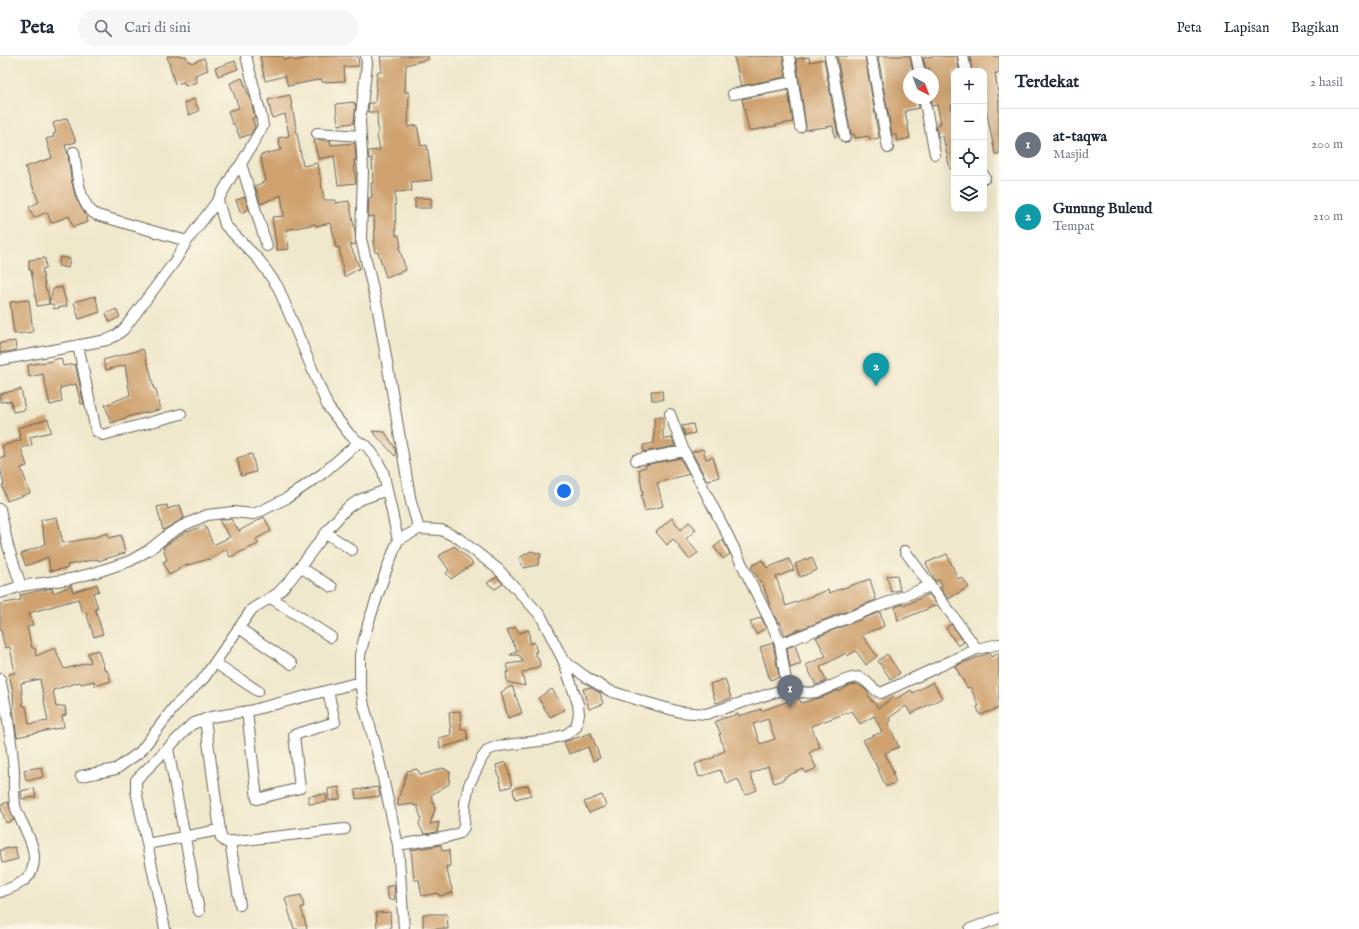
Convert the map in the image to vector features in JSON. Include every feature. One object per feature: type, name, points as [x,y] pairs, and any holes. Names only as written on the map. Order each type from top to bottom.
[{"type":"street","points":[[0,360],[108,340],[124,329],[218,200],[263,126],[246,56]]},
{"type":"street","points":[[366,56],[367,64],[360,122],[362,170],[361,239],[378,310],[411,502],[419,530]]},
{"type":"street","points":[[789,56],[800,127]]},
{"type":"street","points":[[830,56],[845,137]]},
{"type":"street","points":[[871,56],[888,148]]},
{"type":"street","points":[[916,56],[919,68]]},
{"type":"street","points":[[963,56],[965,68]]},
{"type":"street","points":[[733,94],[793,82]]},
{"type":"street","points":[[925,104],[935,154]]},
{"type":"street","points":[[318,133],[361,136]]},
{"type":"street","points":[[74,152],[82,196],[91,212],[186,242]]},
{"type":"street","points":[[241,164],[267,246]]},
{"type":"street","points":[[218,200],[225,225],[259,260],[278,287],[328,407],[350,435],[367,446],[383,472],[398,540],[368,624],[360,655],[360,682],[364,706],[376,747],[398,845],[404,929]]},
{"type":"street","points":[[78,345],[96,431],[99,434],[181,414]]},
{"type":"street","points":[[670,414],[684,451],[773,627],[780,644],[786,681],[785,689]]},
{"type":"street","points":[[0,593],[21,586],[70,579],[130,561],[149,550],[182,526],[208,515],[233,512],[253,514],[263,510],[287,498],[322,474],[359,442]]},
{"type":"street","points":[[636,460],[684,451]]},
{"type":"street","points":[[81,776],[116,769],[140,752],[175,706],[204,678],[252,609],[278,593],[346,508],[359,500],[387,490]]},
{"type":"street","points":[[0,509],[8,546],[21,586]]},
{"type":"street","points":[[398,540],[419,530],[440,530],[458,538],[498,569],[540,616],[563,660],[578,704],[579,714],[576,727],[567,734],[547,740],[498,746],[488,750],[482,758],[469,785],[465,803],[464,827],[460,833],[448,837],[398,845]]},
{"type":"street","points":[[326,533],[352,550]]},
{"type":"street","points":[[905,551],[977,649]]},
{"type":"street","points":[[300,567],[332,587]]},
{"type":"street","points":[[780,644],[930,586]]},
{"type":"street","points":[[271,598],[331,637]]},
{"type":"street","points":[[239,628],[292,664]]},
{"type":"street","points":[[563,660],[586,677],[610,691],[645,702],[693,714],[706,714],[785,689],[806,693],[818,692],[857,677],[861,678],[874,690],[881,694],[977,649],[999,644]]},
{"type":"street","points":[[215,663],[258,691]]},
{"type":"street","points":[[0,679],[5,698],[14,768],[16,808],[32,844],[35,857],[32,871],[23,881],[0,892]]},
{"type":"street","points":[[165,929],[136,791],[136,780],[192,724],[205,719],[247,711],[360,682]]},
{"type":"street","points":[[247,711],[257,799],[300,788],[294,735],[335,722],[328,691]]},
{"type":"street","points":[[205,719],[219,830],[221,838],[226,842],[345,829]]},
{"type":"street","points":[[168,749],[199,911]]},
{"type":"street","points":[[147,844],[219,830]]},
{"type":"street","points":[[230,842],[240,905]]},
{"type":"street","points":[[970,929],[999,918]]},
{"type":"building","points":[[167,56],[186,56],[188,61],[191,63],[204,58],[208,70],[195,75],[197,82],[185,86],[184,82],[175,84]]},
{"type":"building","points":[[260,56],[283,56],[284,60],[293,58],[294,61],[317,56],[358,56],[359,66],[344,67],[345,81],[322,82],[322,79],[288,86],[285,76],[265,81]]},
{"type":"building","points":[[380,56],[428,56],[428,59],[406,65],[405,92],[409,92],[408,127],[417,125],[421,146],[427,145],[432,180],[411,182],[412,191],[395,192],[396,236],[399,235],[401,247],[399,247],[406,270],[386,277],[378,252],[375,252],[373,241],[375,241],[374,216],[368,217],[369,198],[372,197],[371,183],[373,183],[372,158],[369,159],[368,151],[380,150],[377,135],[377,112],[368,112],[369,103],[375,103],[377,72],[382,72]]},
{"type":"building","points":[[734,56],[783,56],[786,77],[741,86]]},
{"type":"building","points":[[837,56],[865,56],[879,138],[870,140],[869,136],[855,138],[854,134],[851,134]]},
{"type":"building","points":[[878,56],[910,56],[912,68],[903,68],[903,104],[919,104],[919,108],[905,111],[910,138],[897,141],[896,135],[892,135]]},
{"type":"building","points":[[933,56],[957,56],[959,68],[951,68],[951,169],[943,136],[938,137],[936,126],[940,125],[939,123],[941,123],[937,105],[932,106],[932,104],[939,104],[939,68],[926,68],[923,58]]},
{"type":"building","points":[[970,56],[999,56],[999,73],[995,73],[999,101],[999,154],[995,154],[987,113],[987,68],[972,68]]},
{"type":"building","points":[[809,57],[810,62],[824,59],[838,136],[835,137],[833,126],[805,130],[806,126],[796,59]]},
{"type":"building","points":[[235,61],[238,69],[218,76],[215,68]]},
{"type":"building","points":[[242,78],[252,104],[255,118],[252,118],[255,126],[251,134],[240,138],[234,123],[232,124],[228,111],[239,108],[230,83]]},
{"type":"building","points":[[788,90],[793,122],[749,131],[742,99]]},
{"type":"building","points":[[290,95],[303,166],[318,163],[324,200],[336,200],[336,203],[349,201],[356,244],[350,245],[360,268],[344,277],[339,247],[336,248],[331,223],[316,226],[316,224],[286,230],[289,249],[277,250],[272,217],[284,216],[281,195],[261,204],[255,186],[266,181],[260,155],[281,150],[278,138],[289,136],[285,114],[272,118],[268,100]]},
{"type":"building","points":[[194,99],[199,111],[189,115],[184,103]]},
{"type":"building","points":[[354,102],[354,104],[356,104],[354,123],[338,125],[336,104]]},
{"type":"building","points":[[67,118],[76,142],[65,145],[71,179],[76,199],[88,222],[73,227],[69,216],[51,223],[47,212],[34,218],[29,207],[39,202],[25,167],[52,158],[46,139],[54,137],[53,134],[56,133],[53,123]]},
{"type":"building","points":[[314,140],[330,140],[331,145],[355,143],[356,160],[354,160],[356,183],[338,185],[334,156],[318,159]]},
{"type":"building","points":[[245,197],[249,209],[241,213],[236,200]]},
{"type":"building","points":[[415,198],[431,198],[431,208],[415,208]]},
{"type":"building","points":[[60,257],[70,259],[68,268],[58,266]]},
{"type":"building","points":[[45,258],[46,268],[42,269],[46,291],[48,291],[49,304],[37,306],[31,270],[29,270],[29,260]]},
{"type":"building","points":[[62,287],[67,306],[54,309],[53,304],[49,304],[53,289]]},
{"type":"building","points":[[95,296],[100,312],[79,319],[74,302]]},
{"type":"building","points":[[29,300],[33,332],[14,334],[10,302]]},
{"type":"building","points":[[116,309],[120,317],[110,322],[106,314]]},
{"type":"building","points":[[15,341],[16,350],[0,353],[0,343]]},
{"type":"building","points":[[143,349],[154,389],[156,389],[160,410],[134,415],[111,423],[105,405],[130,395],[125,365],[106,370],[103,360]]},
{"type":"building","points":[[61,358],[63,366],[75,364],[84,404],[81,404],[76,384],[60,388],[62,402],[50,405],[43,374],[29,377],[28,365],[53,361],[52,360]]},
{"type":"building","points":[[21,389],[25,410],[13,412],[11,401],[0,402],[0,394]]},
{"type":"building","points":[[651,391],[662,391],[663,400],[652,400]]},
{"type":"building","points":[[654,417],[663,417],[663,439],[672,438],[675,446],[644,452],[643,445],[654,443]]},
{"type":"building","points":[[48,419],[51,432],[30,437],[32,445],[21,448],[27,466],[21,468],[30,493],[7,501],[2,485],[4,485],[0,467],[0,458],[5,457],[2,446],[21,440],[18,428]]},
{"type":"building","points":[[693,424],[695,433],[685,435],[682,426]]},
{"type":"building","points":[[372,431],[385,432],[395,448],[395,456]]},
{"type":"building","points":[[703,449],[706,459],[713,457],[719,477],[707,481],[692,452]]},
{"type":"building","points":[[252,454],[256,472],[241,476],[237,458]]},
{"type":"building","points":[[680,458],[689,474],[657,483],[663,506],[645,511],[641,495],[643,495],[639,469],[646,467],[645,465]]},
{"type":"building","points":[[167,505],[168,509],[180,505],[184,518],[163,530],[157,507]]},
{"type":"building","points":[[57,517],[63,543],[92,538],[108,533],[109,538],[121,535],[125,553],[98,561],[98,559],[67,565],[68,568],[50,571],[48,557],[26,566],[21,554],[45,544],[41,520]]},
{"type":"building","points":[[264,517],[271,531],[256,539],[258,544],[230,557],[226,549],[212,558],[178,568],[179,570],[169,575],[163,562],[167,560],[163,547],[185,532],[205,525],[213,545],[230,537],[219,520],[231,519],[239,531]]},
{"type":"building","points":[[672,518],[681,530],[689,522],[696,529],[686,539],[698,553],[689,559],[673,539],[667,545],[656,532]]},
{"type":"building","points":[[723,540],[730,554],[723,559],[714,547]]},
{"type":"building","points":[[454,546],[473,564],[451,579],[446,573],[449,570],[439,556]]},
{"type":"building","points":[[531,551],[541,554],[538,565],[523,568],[519,558]]},
{"type":"building","points":[[947,554],[958,579],[962,577],[969,587],[948,599],[940,588],[942,587],[940,580],[935,581],[926,563]]},
{"type":"building","points":[[812,557],[817,570],[800,577],[795,564]]},
{"type":"building","points":[[789,559],[794,570],[776,577],[786,606],[828,590],[829,593],[870,579],[876,600],[785,635],[780,622],[778,623],[771,609],[762,581],[760,582],[751,566],[762,560],[767,568]]},
{"type":"building","points":[[897,575],[900,590],[891,592],[887,576]]},
{"type":"building","points":[[497,577],[503,584],[495,589],[487,583]]},
{"type":"building","points":[[97,584],[99,591],[93,593],[98,608],[95,609],[103,634],[94,637],[86,612],[83,613],[78,599],[29,613],[33,625],[27,627],[32,648],[35,648],[36,656],[55,648],[64,669],[91,662],[88,653],[98,650],[105,671],[107,670],[111,681],[95,686],[94,681],[81,684],[80,682],[53,690],[56,707],[65,706],[66,715],[62,716],[64,727],[17,737],[13,708],[13,691],[9,674],[15,673],[10,647],[5,648],[0,630],[0,604],[21,600],[20,595],[52,588],[53,593],[71,586],[73,592]],"holes":[[[40,679],[48,721],[29,724],[26,706],[23,706],[21,683]]]},
{"type":"building","points":[[929,594],[937,605],[898,621],[895,607],[903,604],[904,606]]},
{"type":"building","points":[[880,612],[884,626],[862,635],[877,656],[866,665],[856,651],[847,656],[846,653],[820,667],[826,681],[816,685],[806,665],[826,656],[816,637]]},
{"type":"building","points":[[761,617],[766,628],[756,634],[750,622]]},
{"type":"building","points":[[951,624],[964,642],[958,646],[946,628]]},
{"type":"building","points":[[516,627],[519,633],[529,630],[530,644],[534,642],[537,652],[534,652],[539,660],[540,666],[522,673],[525,686],[507,682],[506,672],[509,672],[507,664],[523,662],[519,655],[510,655],[517,651],[507,630]]},
{"type":"building","points":[[773,643],[779,677],[770,680],[760,647]]},
{"type":"building","points":[[795,645],[801,664],[790,668],[787,648]]},
{"type":"building","points":[[989,653],[991,657],[999,653],[999,708],[980,715],[977,707],[979,706],[970,687],[967,688],[955,666]]},
{"type":"building","points":[[887,654],[900,673],[891,680],[878,661]]},
{"type":"building","points":[[725,679],[731,698],[716,703],[710,684]]},
{"type":"building","points":[[933,682],[942,698],[911,714],[906,706],[889,718],[891,721],[888,723],[899,747],[885,753],[894,773],[892,773],[896,782],[886,787],[863,740],[882,732],[874,716],[860,724],[852,711],[811,726],[820,747],[809,753],[816,767],[815,769],[805,773],[804,769],[784,777],[785,779],[774,783],[768,766],[750,774],[757,790],[745,795],[738,779],[727,784],[720,770],[699,777],[695,764],[715,757],[715,755],[725,751],[719,734],[721,734],[715,722],[725,717],[738,714],[739,716],[761,709],[761,711],[797,698],[799,698],[801,703],[822,697],[838,690],[839,692],[850,685],[857,684],[866,690],[872,702],[873,701],[878,708],[894,697],[896,699],[911,690],[913,693]],"holes":[[[768,719],[775,739],[760,744],[753,724]]]},
{"type":"building","points":[[512,686],[522,713],[508,718],[501,692]]},
{"type":"building","points":[[590,687],[600,693],[603,704],[589,709],[583,689]]},
{"type":"building","points":[[552,689],[565,710],[550,717],[538,698]]},
{"type":"building","points":[[460,711],[461,729],[466,729],[468,740],[440,748],[439,738],[451,735],[449,712]]},
{"type":"building","points":[[591,733],[600,758],[593,761],[588,747],[569,754],[564,742]]},
{"type":"building","points":[[506,762],[512,786],[502,789],[496,765]]},
{"type":"building","points":[[41,767],[43,777],[26,781],[24,770]]},
{"type":"building","points":[[443,768],[450,772],[449,784],[431,795],[435,809],[430,824],[439,822],[437,832],[424,834],[419,824],[421,818],[417,805],[414,806],[413,804],[398,806],[398,800],[407,771],[417,769],[421,775]]},
{"type":"building","points":[[528,785],[531,795],[515,799],[513,789]]},
{"type":"building","points":[[339,787],[340,799],[329,801],[328,789]]},
{"type":"building","points":[[378,787],[380,796],[356,799],[355,790]]},
{"type":"building","points":[[34,788],[36,797],[22,799],[21,791]]},
{"type":"building","points":[[326,794],[327,802],[309,804],[309,796]]},
{"type":"building","points":[[602,795],[606,806],[589,813],[584,802]]},
{"type":"building","points":[[8,802],[14,820],[6,823],[0,805]]},
{"type":"building","points":[[441,845],[442,851],[449,850],[450,866],[446,867],[453,893],[439,896],[438,893],[422,896],[419,880],[414,880],[411,850]]},
{"type":"building","points":[[15,847],[18,859],[2,863],[0,850]]},
{"type":"building","points":[[394,885],[395,899],[389,900],[386,887]]},
{"type":"building","points":[[301,895],[304,907],[301,907],[307,929],[294,929],[285,898]]},
{"type":"building","points":[[390,912],[391,929],[377,929],[376,913]]},
{"type":"building","points":[[423,914],[447,914],[448,929],[423,929]]},
{"type":"place","name":"Gunung Buleud","points":[[876,386]]},
{"type":"place","name":"at-taqwa","points":[[790,708]]}]
